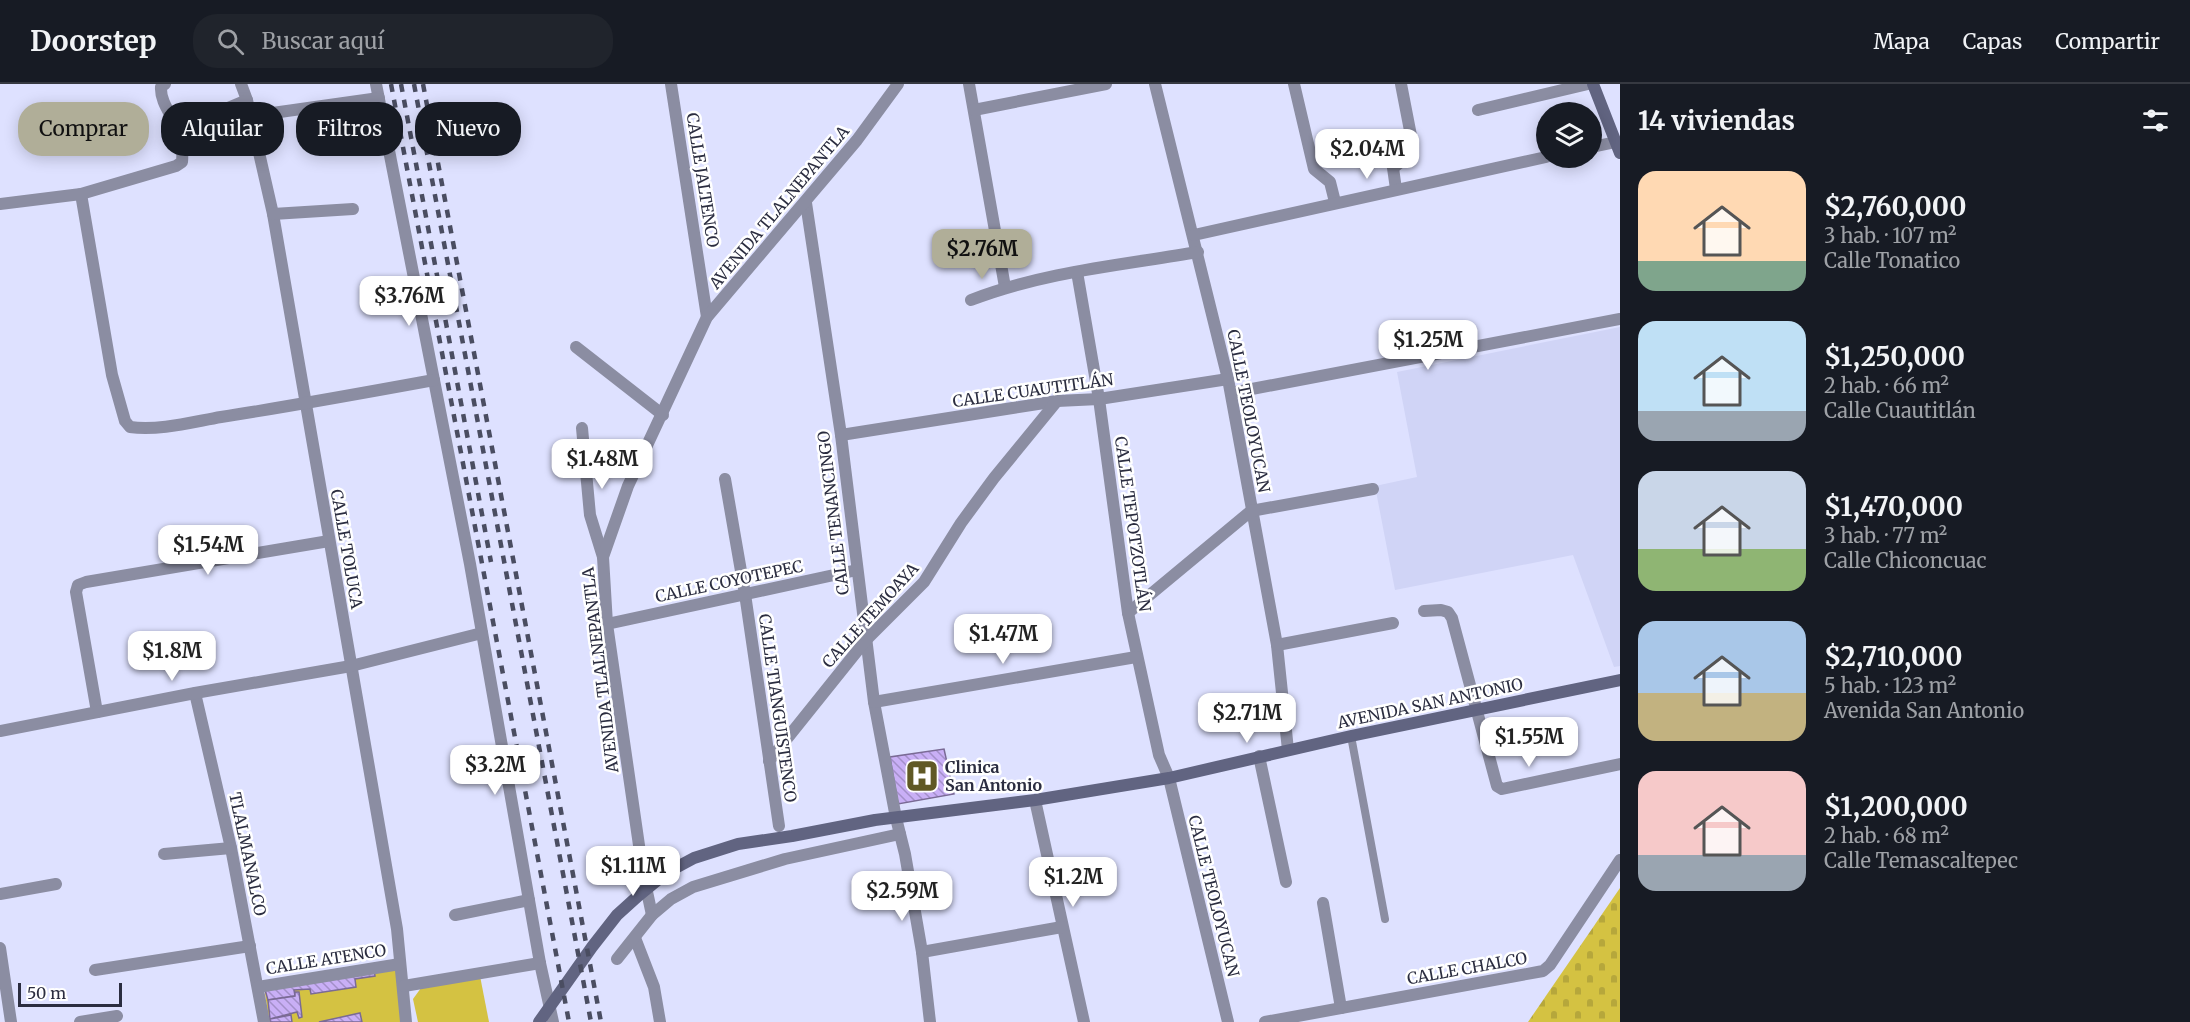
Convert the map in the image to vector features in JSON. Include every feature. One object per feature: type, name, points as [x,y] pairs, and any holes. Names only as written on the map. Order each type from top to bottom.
[{"type":"main road","points":[[1593,84],[1618,147]]},
{"type":"main road","name":"AVENIDA SAN ANTONIO","points":[[537,1022],[617,915],[666,873],[694,858],[738,844],[875,820],[1035,800],[1169,778],[1351,736],[1620,680]]},
{"type":"street","points":[[164,102],[160,95],[161,87],[165,84]]},
{"type":"street","name":"CALLE TOLUCA","points":[[241,84],[247,100]]},
{"type":"street","points":[[376,84],[470,564],[540,963],[553,1020],[537,1022]]},
{"type":"street","name":"CALLE JALTENCO","points":[[671,84],[707,317]]},
{"type":"street","name":"AVENIDA TLALNEPANTLA","points":[[652,915],[643,873],[608,624],[603,557],[628,486],[663,416],[707,317],[806,203],[857,140],[898,84]]},
{"type":"street","points":[[969,84],[1005,287]]},
{"type":"street","points":[[974,110],[1106,84]]},
{"type":"street","name":"CALLE TEOLOYUCAN","points":[[1155,84],[1194,235],[1231,393],[1277,645],[1288,750]]},
{"type":"street","points":[[1294,84],[1314,169],[1330,182],[1335,202]]},
{"type":"street","points":[[1396,189],[1394,168],[1409,154],[1413,146],[1401,84]]},
{"type":"street","points":[[1478,110],[1588,84]]},
{"type":"street","points":[[284,111],[379,98]]},
{"type":"street","points":[[242,102],[247,100]]},
{"type":"street","points":[[1602,147],[1618,147]]},
{"type":"street","points":[[0,204],[81,194],[176,166],[182,162],[183,156]]},
{"type":"street","name":"CALLE TOLUCA","points":[[260,156],[273,214],[397,929],[406,1022]]},
{"type":"street","points":[[1194,235],[1536,159]]},
{"type":"street","points":[[81,194],[112,375],[125,421],[130,428],[178,424],[305,404],[434,380]]},
{"type":"street","name":"CALLE TENANCINGO","points":[[806,203],[841,435],[874,702],[922,952],[930,1022]]},
{"type":"street","points":[[273,214],[353,209]]},
{"type":"street","points":[[971,300],[1005,287],[1077,272],[1198,252]]},
{"type":"street","name":"CALLE TEPOTZOTLÁN","points":[[1077,272],[1099,399],[1128,613],[1159,755],[1169,778]]},
{"type":"street","points":[[1231,393],[1620,319]]},
{"type":"street","points":[[576,347],[663,416]]},
{"type":"street","name":"CALLE CUAUTITLÁN","points":[[841,435],[1057,401],[1099,399],[1228,379]]},
{"type":"street","name":"CALLE TEMOAYA","points":[[769,761],[866,640],[924,582],[961,523],[994,478],[1057,401]]},
{"type":"street","points":[[582,428],[590,515],[603,557]]},
{"type":"street","name":"CALLE TIANGUISTENCO","points":[[725,479],[745,594],[779,826]]},
{"type":"street","points":[[1128,613],[1251,511],[1373,489]]},
{"type":"street","points":[[97,712],[76,592],[78,585],[330,542]]},
{"type":"street","name":"CALLE COYOTEPEC","points":[[608,624],[857,570]]},
{"type":"street","points":[[1424,611],[1441,609],[1448,612],[1452,618],[1497,786],[1502,789],[1620,764]]},
{"type":"street","points":[[1277,645],[1393,623]]},
{"type":"street","points":[[0,731],[195,693],[351,666],[482,633]]},
{"type":"street","points":[[874,702],[1136,657]]},
{"type":"street","name":"TLALMANALCO","points":[[195,693],[231,848],[264,1022]]},
{"type":"street","points":[[1259,756],[1286,882]]},
{"type":"street","name":"CALLE TEOLOYUCAN","points":[[1169,778],[1228,1022]]},
{"type":"street","points":[[1035,800],[1084,1022]]},
{"type":"street","points":[[617,959],[652,915],[671,899],[693,887],[745,869],[900,834]]},
{"type":"street","points":[[164,854],[231,848]]},
{"type":"street","name":"CALLE CHALCO","points":[[1265,1022],[1544,970],[1550,965],[1620,860]]},
{"type":"street","points":[[0,894],[56,884]]},
{"type":"street","points":[[455,915],[529,900]]},
{"type":"street","points":[[1323,903],[1341,1008]]},
{"type":"street","points":[[922,952],[1062,927]]},
{"type":"street","points":[[635,938],[654,987],[660,1022]]},
{"type":"street","points":[[95,970],[250,946]]},
{"type":"street","points":[[0,948],[3,990],[10,1022]]},
{"type":"street","points":[[404,986],[540,963]]},
{"type":"street","name":"CALLE ATENCO","points":[[258,987],[400,964]]},
{"type":"street","points":[[80,1022],[117,1016]]},
{"type":"lane","points":[[1351,736],[1385,919]]},
{"type":"shaded area","points":[[1620,327],[1620,666],[1614,667],[1573,555],[1395,590],[1375,486],[1417,477],[1397,372]]},
{"type":"green space","points":[[1620,888],[1620,1022],[1528,1022]]},
{"type":"green space","points":[[401,967],[403,1022],[269,1022],[264,986]]},
{"type":"green space","points":[[480,976],[489,1022],[418,1022],[413,999],[421,988]]},
{"type":"building","name":"Clinica San Antonio","points":[[944,749],[954,794],[898,804],[890,757]]},
{"type":"building","points":[[374,969],[375,976],[355,979],[356,987],[311,994],[310,989],[294,990],[295,996],[268,1000],[264,986]]},
{"type":"building","points":[[295,992],[299,992],[302,1017],[299,1018],[297,1012],[270,1019],[268,1000],[295,996]]},
{"type":"building","points":[[360,1013],[362,1022],[319,1022]]},
{"type":"building","points":[[291,1015],[292,1022],[270,1022],[270,1019]]},
{"type":"railway","points":[[391,84],[569,1022]]},
{"type":"railway","points":[[401,84],[491,562]]},
{"type":"railway","points":[[414,84],[591,1022]]},
{"type":"railway","points":[[423,84],[601,1022]]},
{"type":"place","name":"Clinica San Antonio","points":[[922,776]]}]
